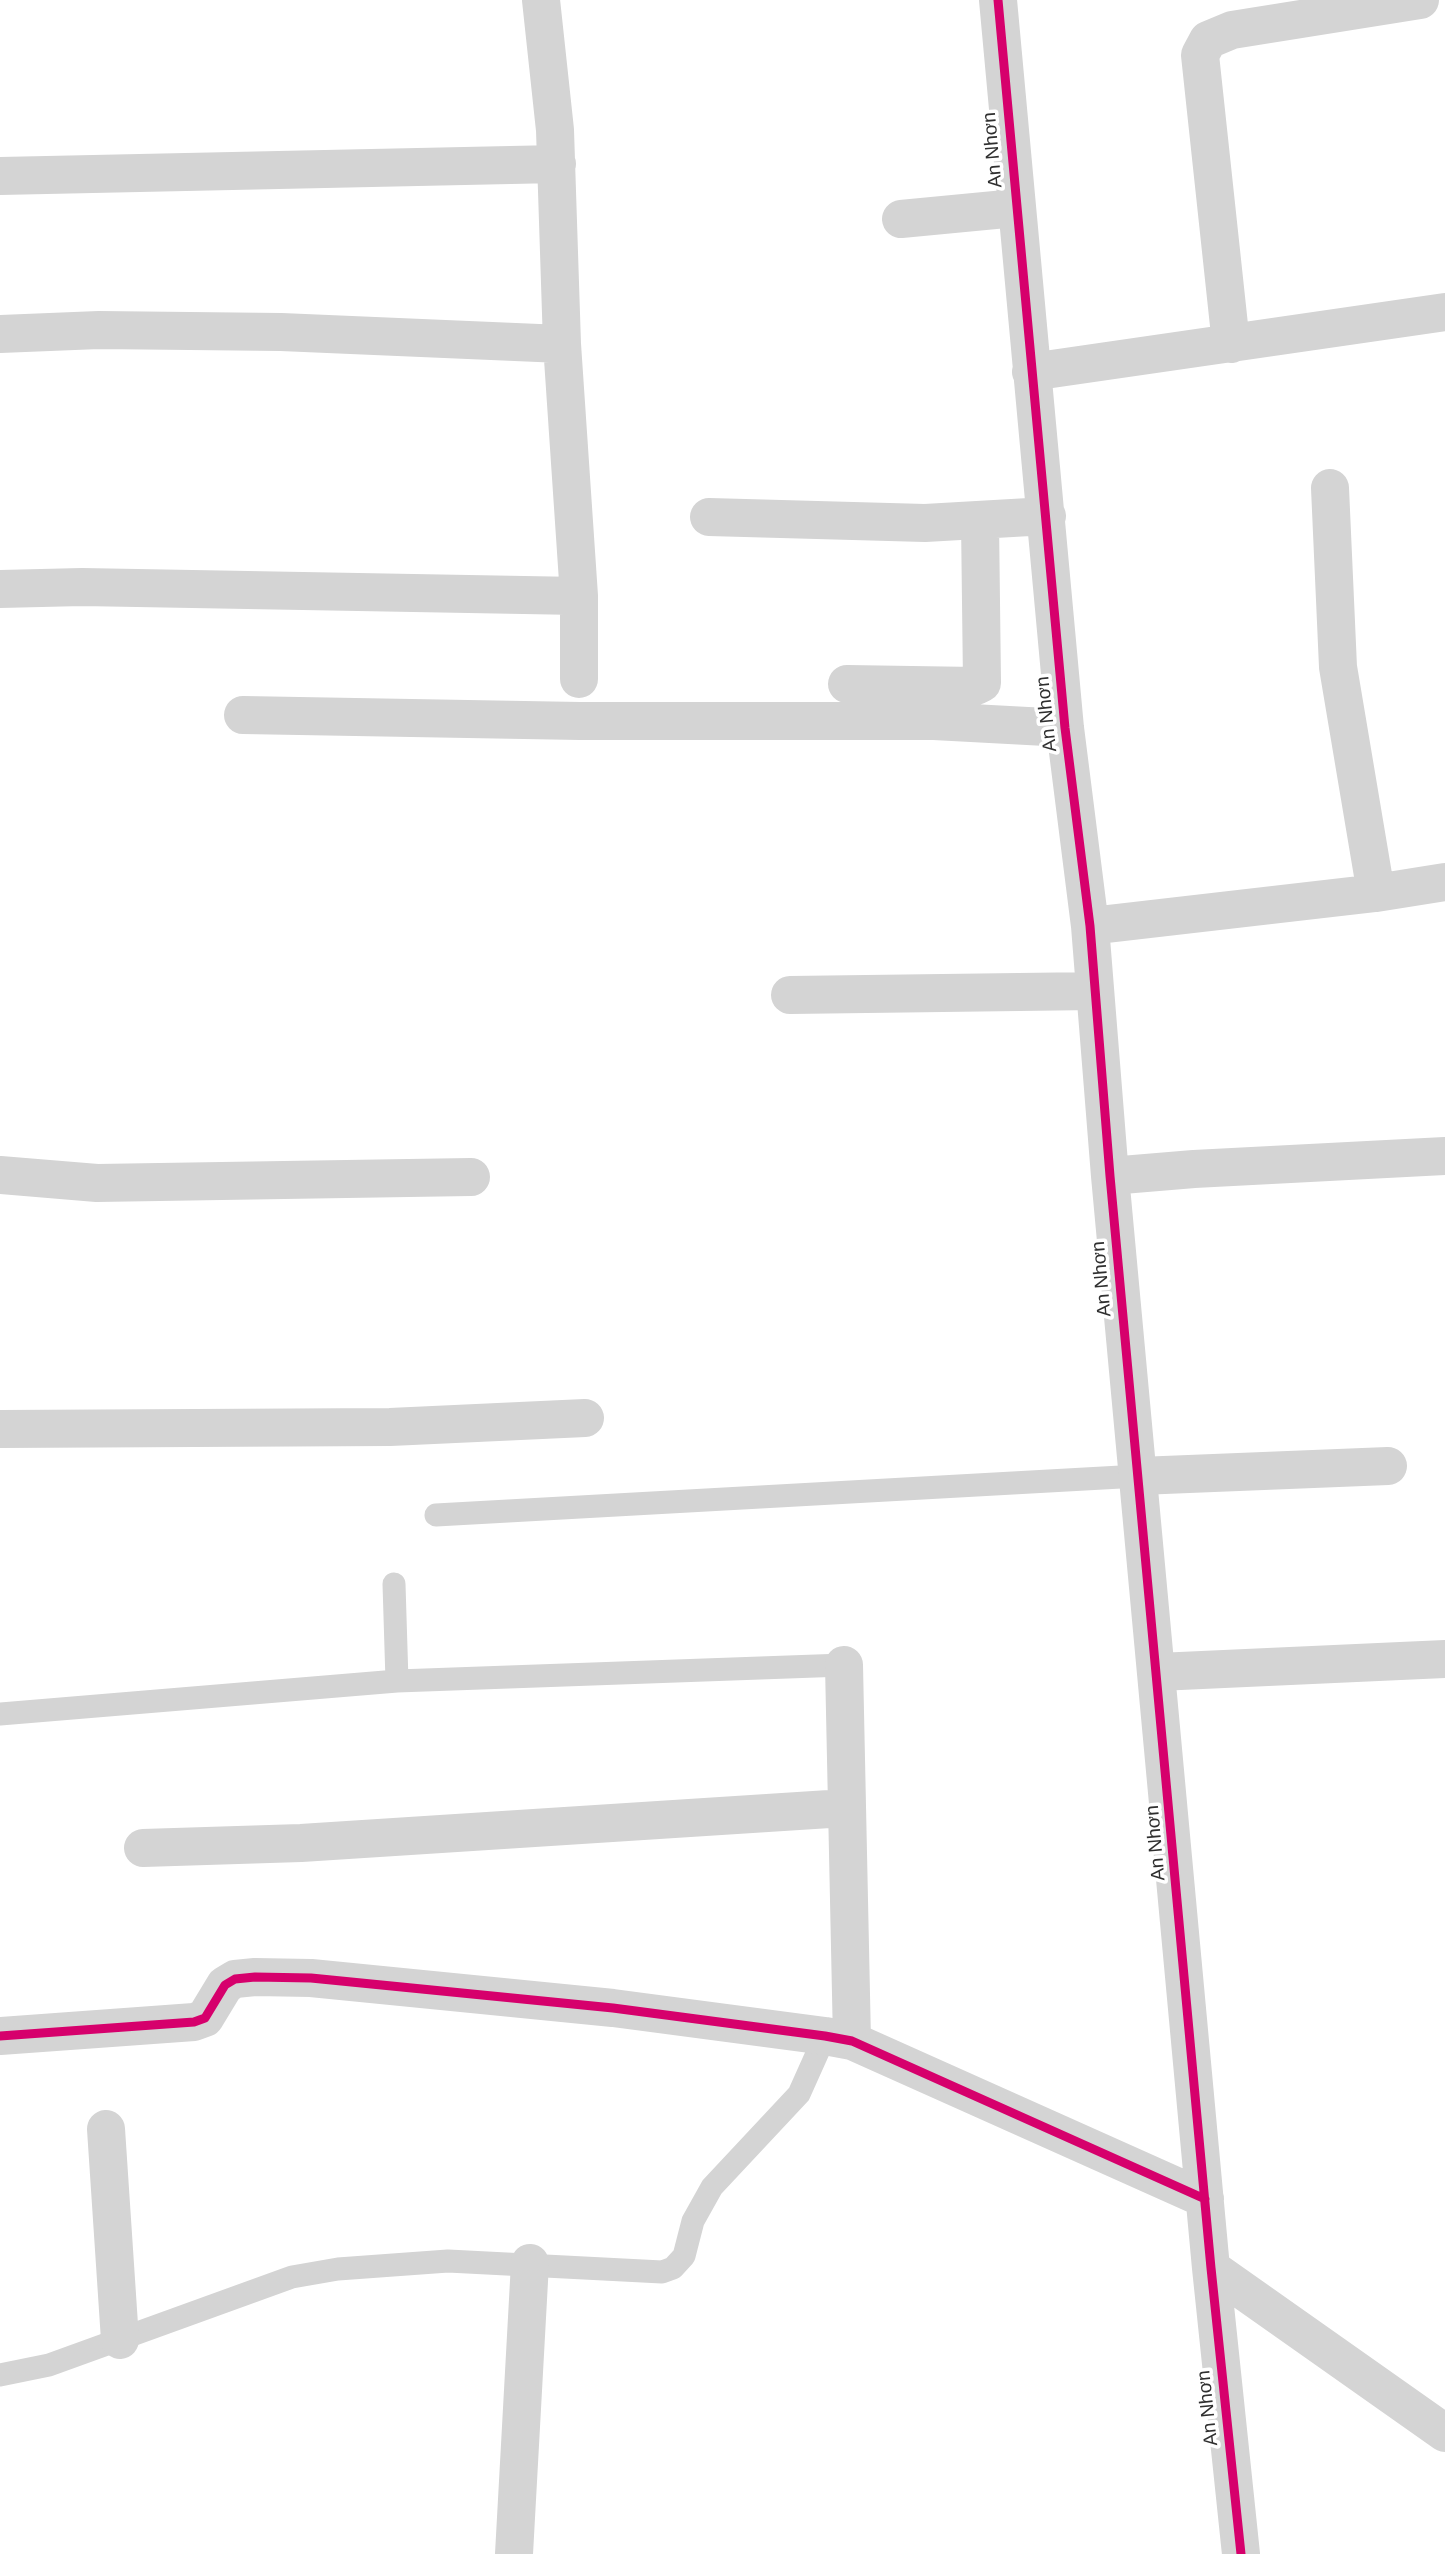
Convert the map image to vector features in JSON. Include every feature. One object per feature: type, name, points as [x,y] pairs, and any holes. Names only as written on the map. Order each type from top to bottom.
[{"type":"street","points":[[541,0],[557,164],[562,344],[579,596],[579,679]]},
{"type":"street","name":"An Nhơn","points":[[998,0],[1065,728],[1090,926],[1110,1176],[1158,1672],[1211,2268],[1241,2554]]},
{"type":"street","points":[[1231,344],[1200,55],[1208,40],[1232,30],[1420,0]]},
{"type":"street","points":[[0,176],[557,164]]},
{"type":"street","points":[[901,219],[1016,208]]},
{"type":"street","points":[[1031,372],[1445,312]]},
{"type":"street","points":[[0,334],[99,330],[281,332],[562,344]]},
{"type":"street","points":[[1330,488],[1338,667],[1377,893]]},
{"type":"street","points":[[709,517],[925,523],[1046,516]]},
{"type":"street","points":[[847,684],[976,686],[982,683],[980,521]]},
{"type":"street","points":[[0,589],[82,587],[579,596]]},
{"type":"street","points":[[243,715],[580,721],[934,721],[1065,728]]},
{"type":"street","points":[[1090,926],[1377,893],[1445,882]]},
{"type":"street","points":[[790,995],[1095,991]]},
{"type":"street","points":[[1110,1176],[1194,1168],[1445,1156]]},
{"type":"street","points":[[0,1175],[97,1183],[471,1177]]},
{"type":"street","points":[[0,1429],[390,1427],[585,1418]]},
{"type":"street","points":[[1139,1476],[1388,1466]]},
{"type":"street","points":[[1158,1672],[1445,1659]]},
{"type":"street","points":[[838,2038],[845,1808],[844,1665]]},
{"type":"street","points":[[143,1848],[302,1843],[845,1808]]},
{"type":"street","points":[[0,2036],[194,2022],[205,2018],[225,1985],[235,1979],[311,1978],[613,2008],[838,2038],[1205,2199]]},
{"type":"street","points":[[106,2129],[120,2340]]},
{"type":"street","points":[[514,2554],[530,2263]]},
{"type":"street","points":[[1211,2268],[1445,2433]]},
{"type":"lane","points":[[436,1515],[1139,1476]]},
{"type":"lane","points":[[394,1584],[397,1681]]},
{"type":"lane","points":[[0,1714],[397,1681],[844,1665]]},
{"type":"lane","points":[[0,2375],[49,2365],[292,2277],[338,2269],[448,2261],[530,2263],[662,2272],[673,2268],[684,2256],[693,2221],[712,2187],[799,2094],[838,2038]]},
{"type":"cycle path","points":[[998,0],[1065,728],[1090,926],[1110,1176],[1211,2268],[1241,2554]]},
{"type":"cycle path","points":[[0,2036],[194,2022],[205,2018],[225,1985],[235,1979],[255,1977],[311,1978],[613,2008],[825,2036],[852,2041],[1205,2199]]}]
